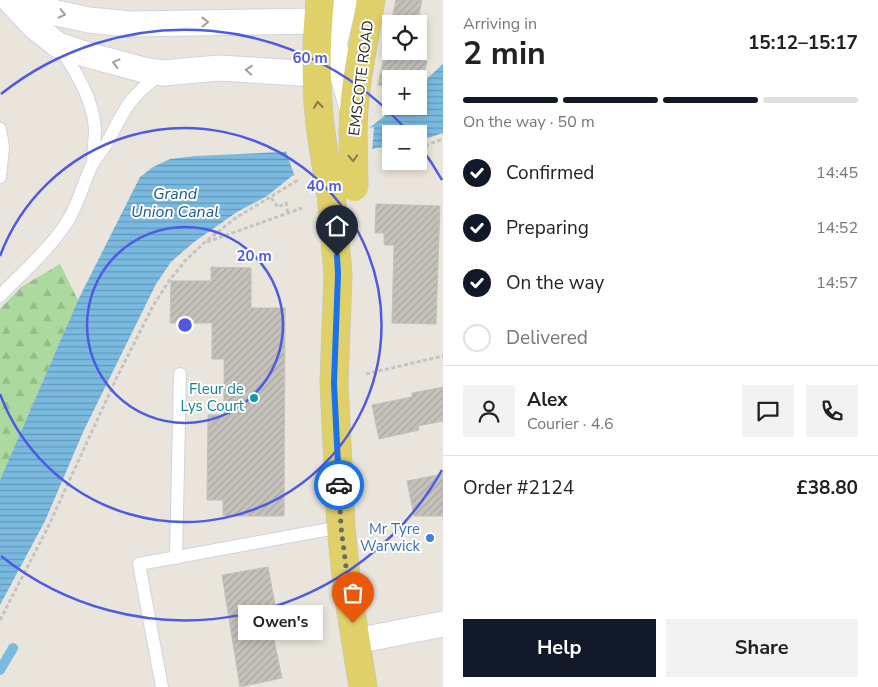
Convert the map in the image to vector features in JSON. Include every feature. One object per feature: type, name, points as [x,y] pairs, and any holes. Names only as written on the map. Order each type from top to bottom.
[{"type":"main road","name":"EMSCOTE ROAD","points":[[363,687],[341,527],[334,383],[343,190],[371,0]]},
{"type":"main road","name":"EMSCOTE ROAD","points":[[319,11],[316,74],[322,135],[343,190]]},
{"type":"street","points":[[10,0],[35,27],[58,45],[144,70],[163,73],[219,68],[316,74],[334,46],[345,0]]},
{"type":"street","points":[[16,0],[56,13],[89,20],[129,24],[319,11],[334,46],[353,120]]},
{"type":"street","points":[[356,641],[443,624]]},
{"type":"lane","points":[[58,45],[74,69],[88,100],[94,128],[93,164]]},
{"type":"lane","points":[[0,296],[44,250],[66,223],[78,202],[93,164],[108,142],[123,111],[145,85],[163,73]]},
{"type":"lane","points":[[0,130],[3,147],[0,177]]},
{"type":"lane","points":[[176,558],[180,374]]},
{"type":"lane","points":[[162,687],[139,564],[341,527]]},
{"type":"path","points":[[427,145],[443,139]]},
{"type":"path","points":[[376,154],[382,154]]},
{"type":"path","points":[[0,620],[47,529],[117,378],[153,306],[185,261],[204,243],[234,219],[271,198],[294,182],[303,179]]},
{"type":"path","points":[[271,198],[278,207],[286,203],[288,214]]},
{"type":"path","points":[[204,243],[306,207]]},
{"type":"path","points":[[334,383],[443,356]]},
{"type":"green space","points":[[60,264],[78,300],[0,480],[0,309],[21,287]]},
{"type":"water","name":"Grand Union Canal","points":[[443,64],[443,133],[427,138],[427,125],[382,125],[382,147],[292,176],[267,196],[237,212],[194,242],[171,262],[156,284],[84,430],[45,521],[0,605],[0,480],[78,300],[140,177],[153,167],[170,159],[283,152],[359,136],[386,115],[427,115],[427,79]]},
{"type":"pier","points":[[374,127],[372,152],[295,177],[285,149],[358,134],[366,128]]},
{"type":"building","points":[[396,0],[422,0],[419,15],[393,15]]},
{"type":"building","points":[[383,60],[427,61],[425,70],[382,70],[382,86],[378,85]]},
{"type":"building","points":[[376,204],[440,206],[436,324],[392,323],[394,245],[384,245],[384,233],[375,233]]},
{"type":"building","name":"Fleur de Lys Court","points":[[211,267],[251,268],[251,308],[285,308],[284,516],[223,516],[223,500],[207,500],[208,415],[224,415],[224,359],[212,359],[212,323],[170,323],[171,281],[211,281]]},
{"type":"building","points":[[443,387],[443,421],[418,426],[419,430],[379,439],[372,405],[412,397],[412,393]]},
{"type":"building","points":[[443,474],[443,516],[414,516],[407,481]]},
{"type":"building","points":[[268,567],[277,615],[269,616],[282,678],[240,687],[222,575]]},
{"type":"waterway","points":[[0,670],[13,648]]},
{"type":"way so far","points":[[339,485],[341,527],[353,623]]},
{"type":"place","name":"Fleur de Lys Court","points":[[254,398]]},
{"type":"place","name":"Mr Tyre Warwick","points":[[430,538]]},
{"type":"place","name":"Owen's","points":[[353,623]]},
{"type":"route","points":[[337,256],[334,383],[339,485]]}]
